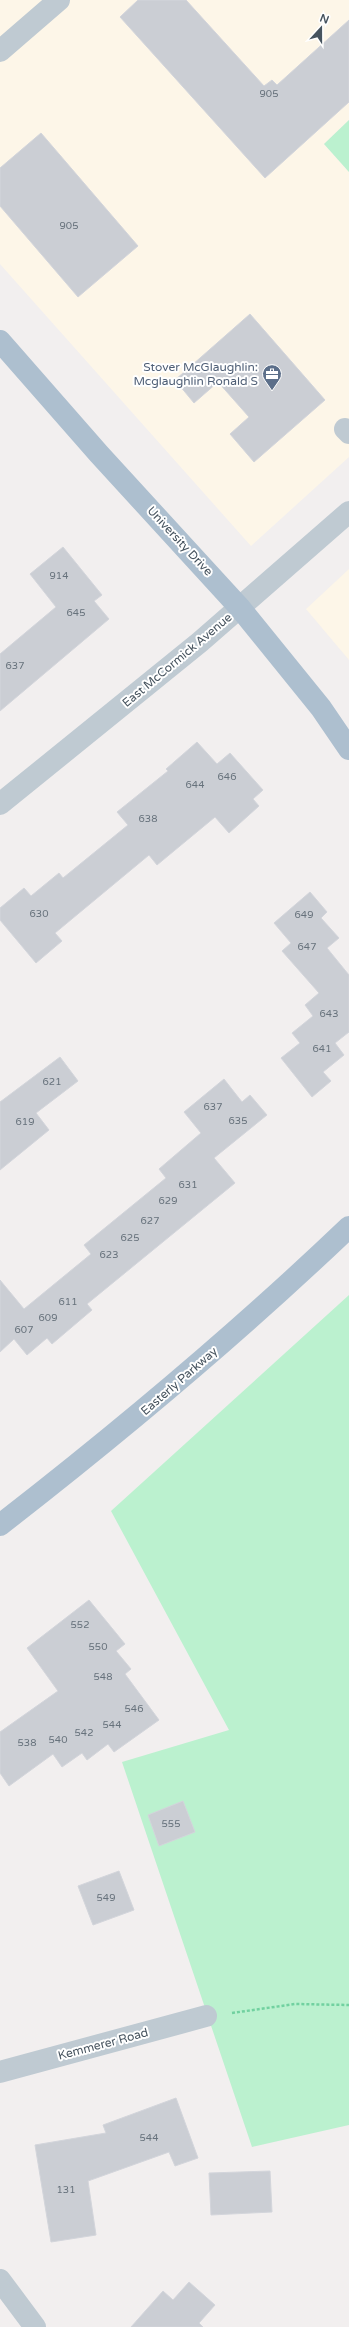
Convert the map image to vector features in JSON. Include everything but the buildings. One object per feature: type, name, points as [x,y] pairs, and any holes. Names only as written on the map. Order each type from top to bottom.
[{"type":"main road","name":"University Drive","points":[[0,341],[99,454],[240,608],[321,708],[349,749]]},
{"type":"main road","name":"Easterly Parkway","points":[[0,1526],[111,1439],[184,1377],[261,1310],[349,1227]]},
{"type":"street","points":[[0,51],[59,0]]},
{"type":"street","name":"East McCormick Avenue","points":[[0,804],[346,521]]},
{"type":"street","name":"Kemmerer Road","points":[[0,2072],[206,2016]]},
{"type":"street","points":[[0,2280],[36,2327]]},
{"type":"path","points":[[206,2016],[295,2004],[349,2005]]},
{"type":"shaded area","points":[[0,0],[349,0],[349,120],[324,144],[349,172],[349,457],[251,546],[0,264]]},
{"type":"shaded area","points":[[349,569],[349,660],[306,609]]},
{"type":"green space","points":[[349,120],[349,172],[324,144]]},
{"type":"green space","points":[[349,1295],[349,2125],[252,2147],[122,1762],[229,1730],[111,1511]]},
{"type":"place","name":"Stover McGlaughlin: Mcglaughlin Ronald S","points":[[272,391]]}]
